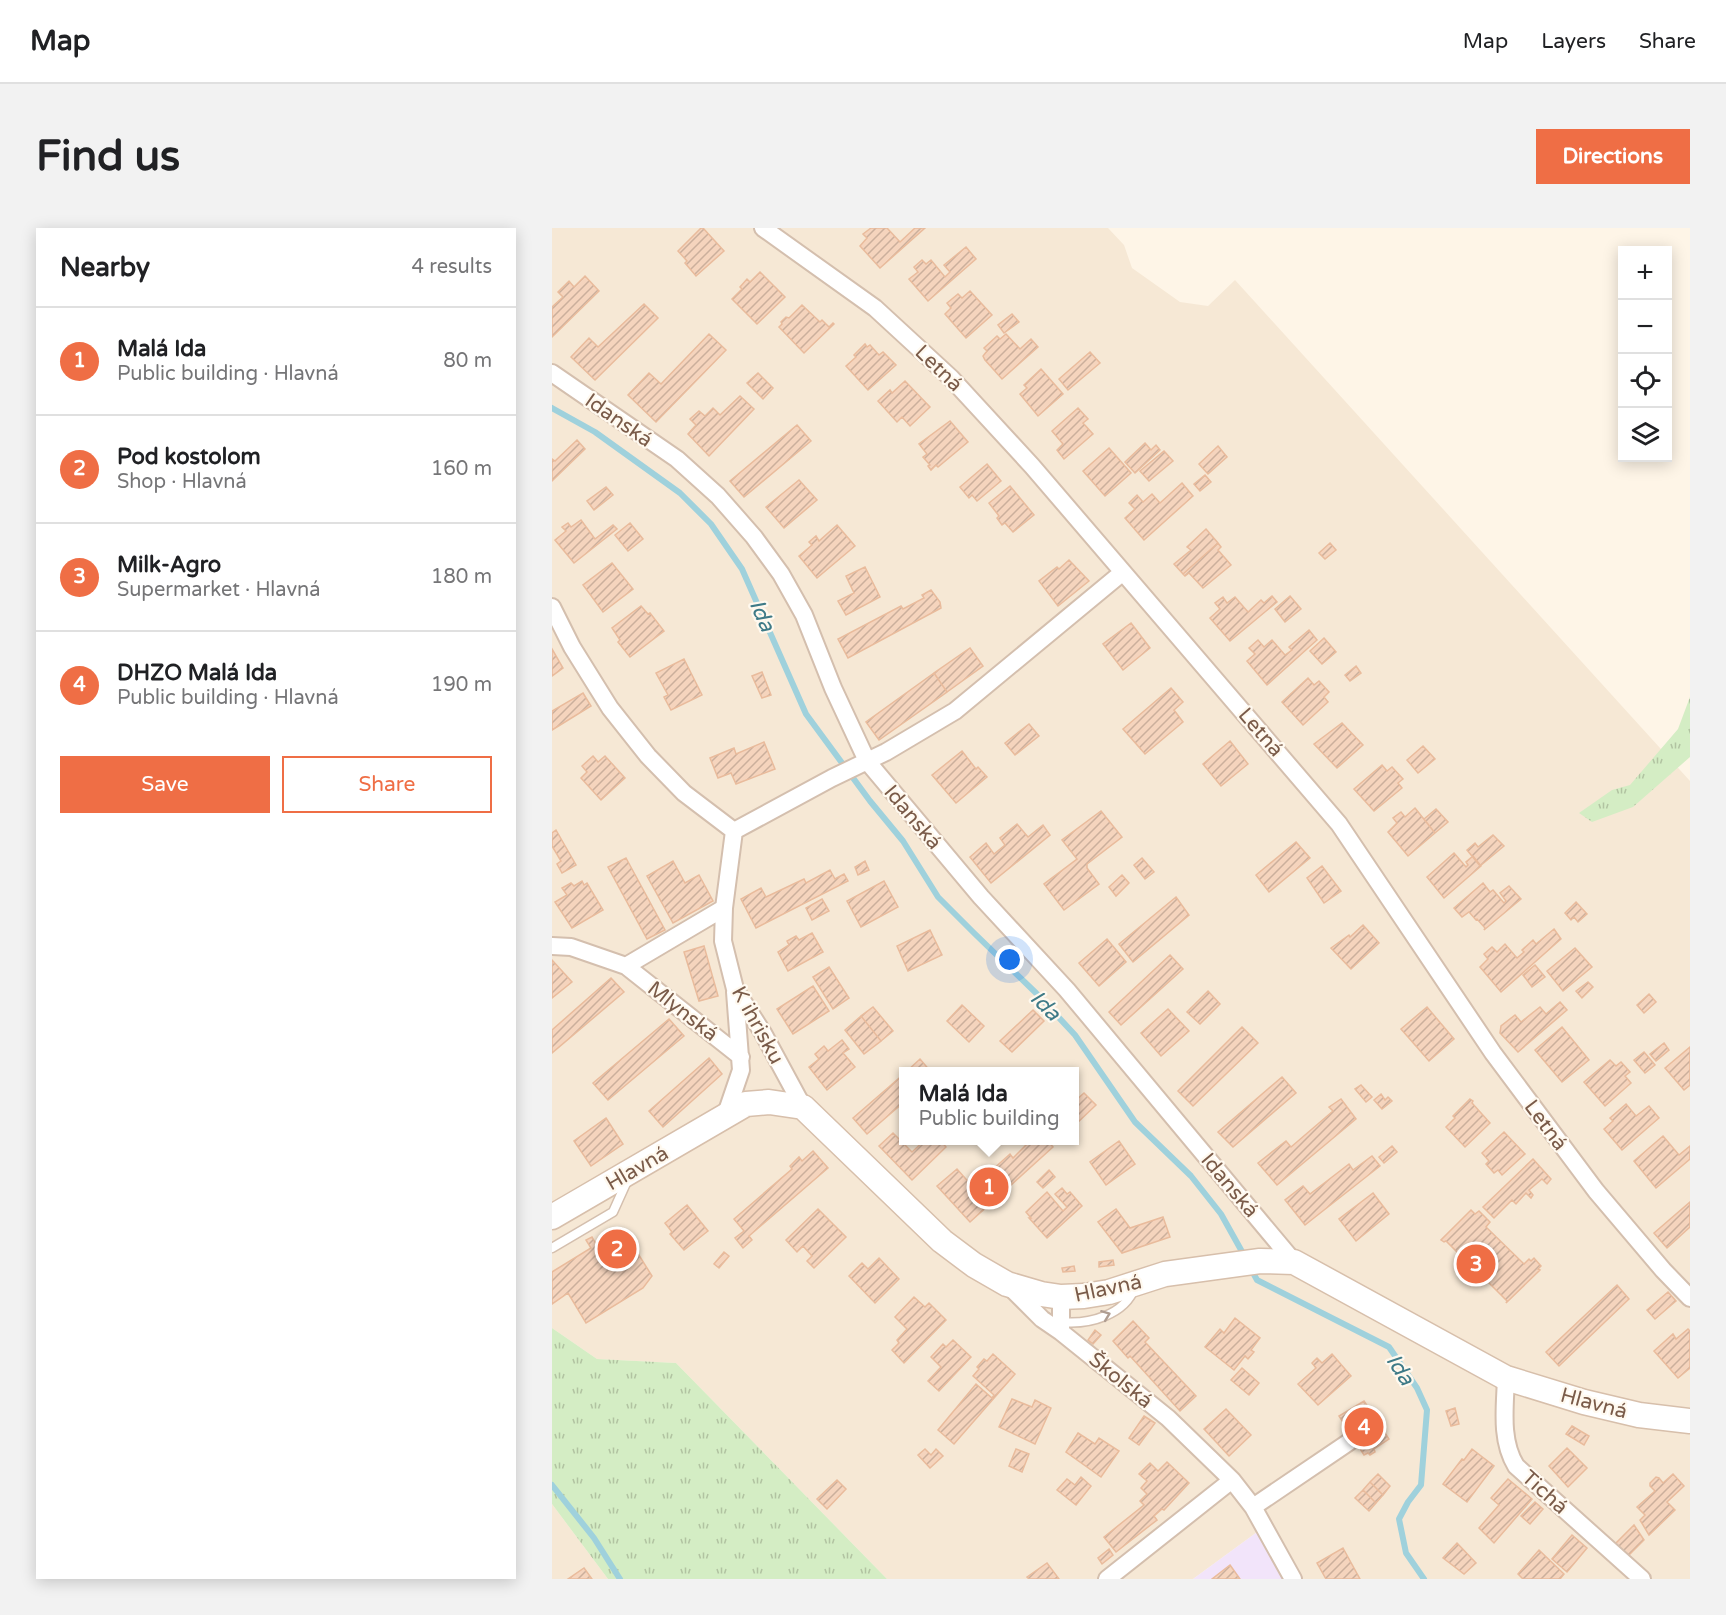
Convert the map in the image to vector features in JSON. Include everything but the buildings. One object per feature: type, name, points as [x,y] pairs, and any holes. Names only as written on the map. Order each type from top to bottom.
[{"type":"main road","name":"Hlavná","points":[[552,1217],[746,1104],[769,1102],[802,1107],[942,1241],[974,1265],[1007,1284],[1061,1298],[1109,1292],[1165,1274],[1260,1261],[1294,1262],[1506,1378],[1584,1402],[1639,1415],[1690,1421]]},
{"type":"street","name":"Letná","points":[[763,228],[875,308],[951,378],[1032,466],[1339,824],[1493,1053],[1596,1191],[1690,1298]]},
{"type":"street","name":"Idanská","points":[[552,373],[677,459],[718,496],[754,537],[781,574],[804,615],[862,763],[1067,990],[1294,1262]]},
{"type":"street","points":[[552,607],[572,646],[610,708],[648,756],[684,793],[735,831],[832,778],[886,752],[955,711],[1123,572]]},
{"type":"street","name":"K ihrisku","points":[[735,831],[724,908],[723,941],[735,989],[802,1107]]},
{"type":"street","name":"Mlynská","points":[[626,966],[724,908]]},
{"type":"street","name":"Mlynská","points":[[552,946],[571,947],[626,966],[741,1057]]},
{"type":"street","points":[[726,1114],[741,1071],[735,989]]},
{"type":"street","name":"Školská","points":[[1007,1284],[1042,1319],[1061,1327],[1168,1418],[1232,1480],[1253,1506],[1293,1579]]},
{"type":"street","points":[[1061,1298],[1061,1327]]},
{"type":"street","name":"Tichá","points":[[1506,1378],[1507,1446],[1516,1466],[1642,1579]]},
{"type":"street","points":[[1253,1506],[1349,1442]]},
{"type":"street","points":[[1107,1579],[1232,1480]]},
{"type":"lane","points":[[552,1248],[613,1212],[632,1172]]},
{"type":"lane","points":[[1061,1327],[1069,1323],[1092,1320],[1111,1314],[1131,1298],[1136,1284]]},
{"type":"shaded area","points":[[552,228],[1108,228],[1124,245],[1132,268],[1180,302],[1208,306],[1235,280],[1690,781],[1690,1579],[1293,1579],[1264,1527],[1193,1579],[887,1579],[676,1363],[597,1359],[552,1328]]},
{"type":"shaded area","points":[[552,1504],[608,1579],[552,1579]]},
{"type":"shaded area","points":[[1264,1527],[1293,1579],[1193,1579]]},
{"type":"green space","points":[[1690,697],[1690,757],[1633,807],[1592,822],[1579,813],[1612,790],[1630,785],[1678,729]]},
{"type":"green space","points":[[552,1328],[597,1359],[676,1363],[887,1579],[608,1579],[552,1504]]},
{"type":"waterway","name":"Ida","points":[[552,408],[595,432],[680,493],[711,524],[742,569],[806,714],[870,801],[903,841],[938,897],[1036,993],[1075,1035],[1135,1122],[1191,1176],[1221,1214],[1245,1257]]},
{"type":"waterway","name":"Ida","points":[[1251,1269],[1257,1280],[1389,1347],[1417,1388],[1427,1410],[1421,1485],[1399,1519],[1406,1553],[1424,1579]]},
{"type":"waterway","points":[[552,1485],[594,1538],[620,1579]]},
{"type":"place","name":"Malá Ida","points":[[989,1187]]},
{"type":"place","name":"Pod kostolom","points":[[617,1249]]},
{"type":"place","name":"Milk-Agro","points":[[1476,1264]]},
{"type":"place","name":"DHZO Malá Ida","points":[[1364,1427]]}]
